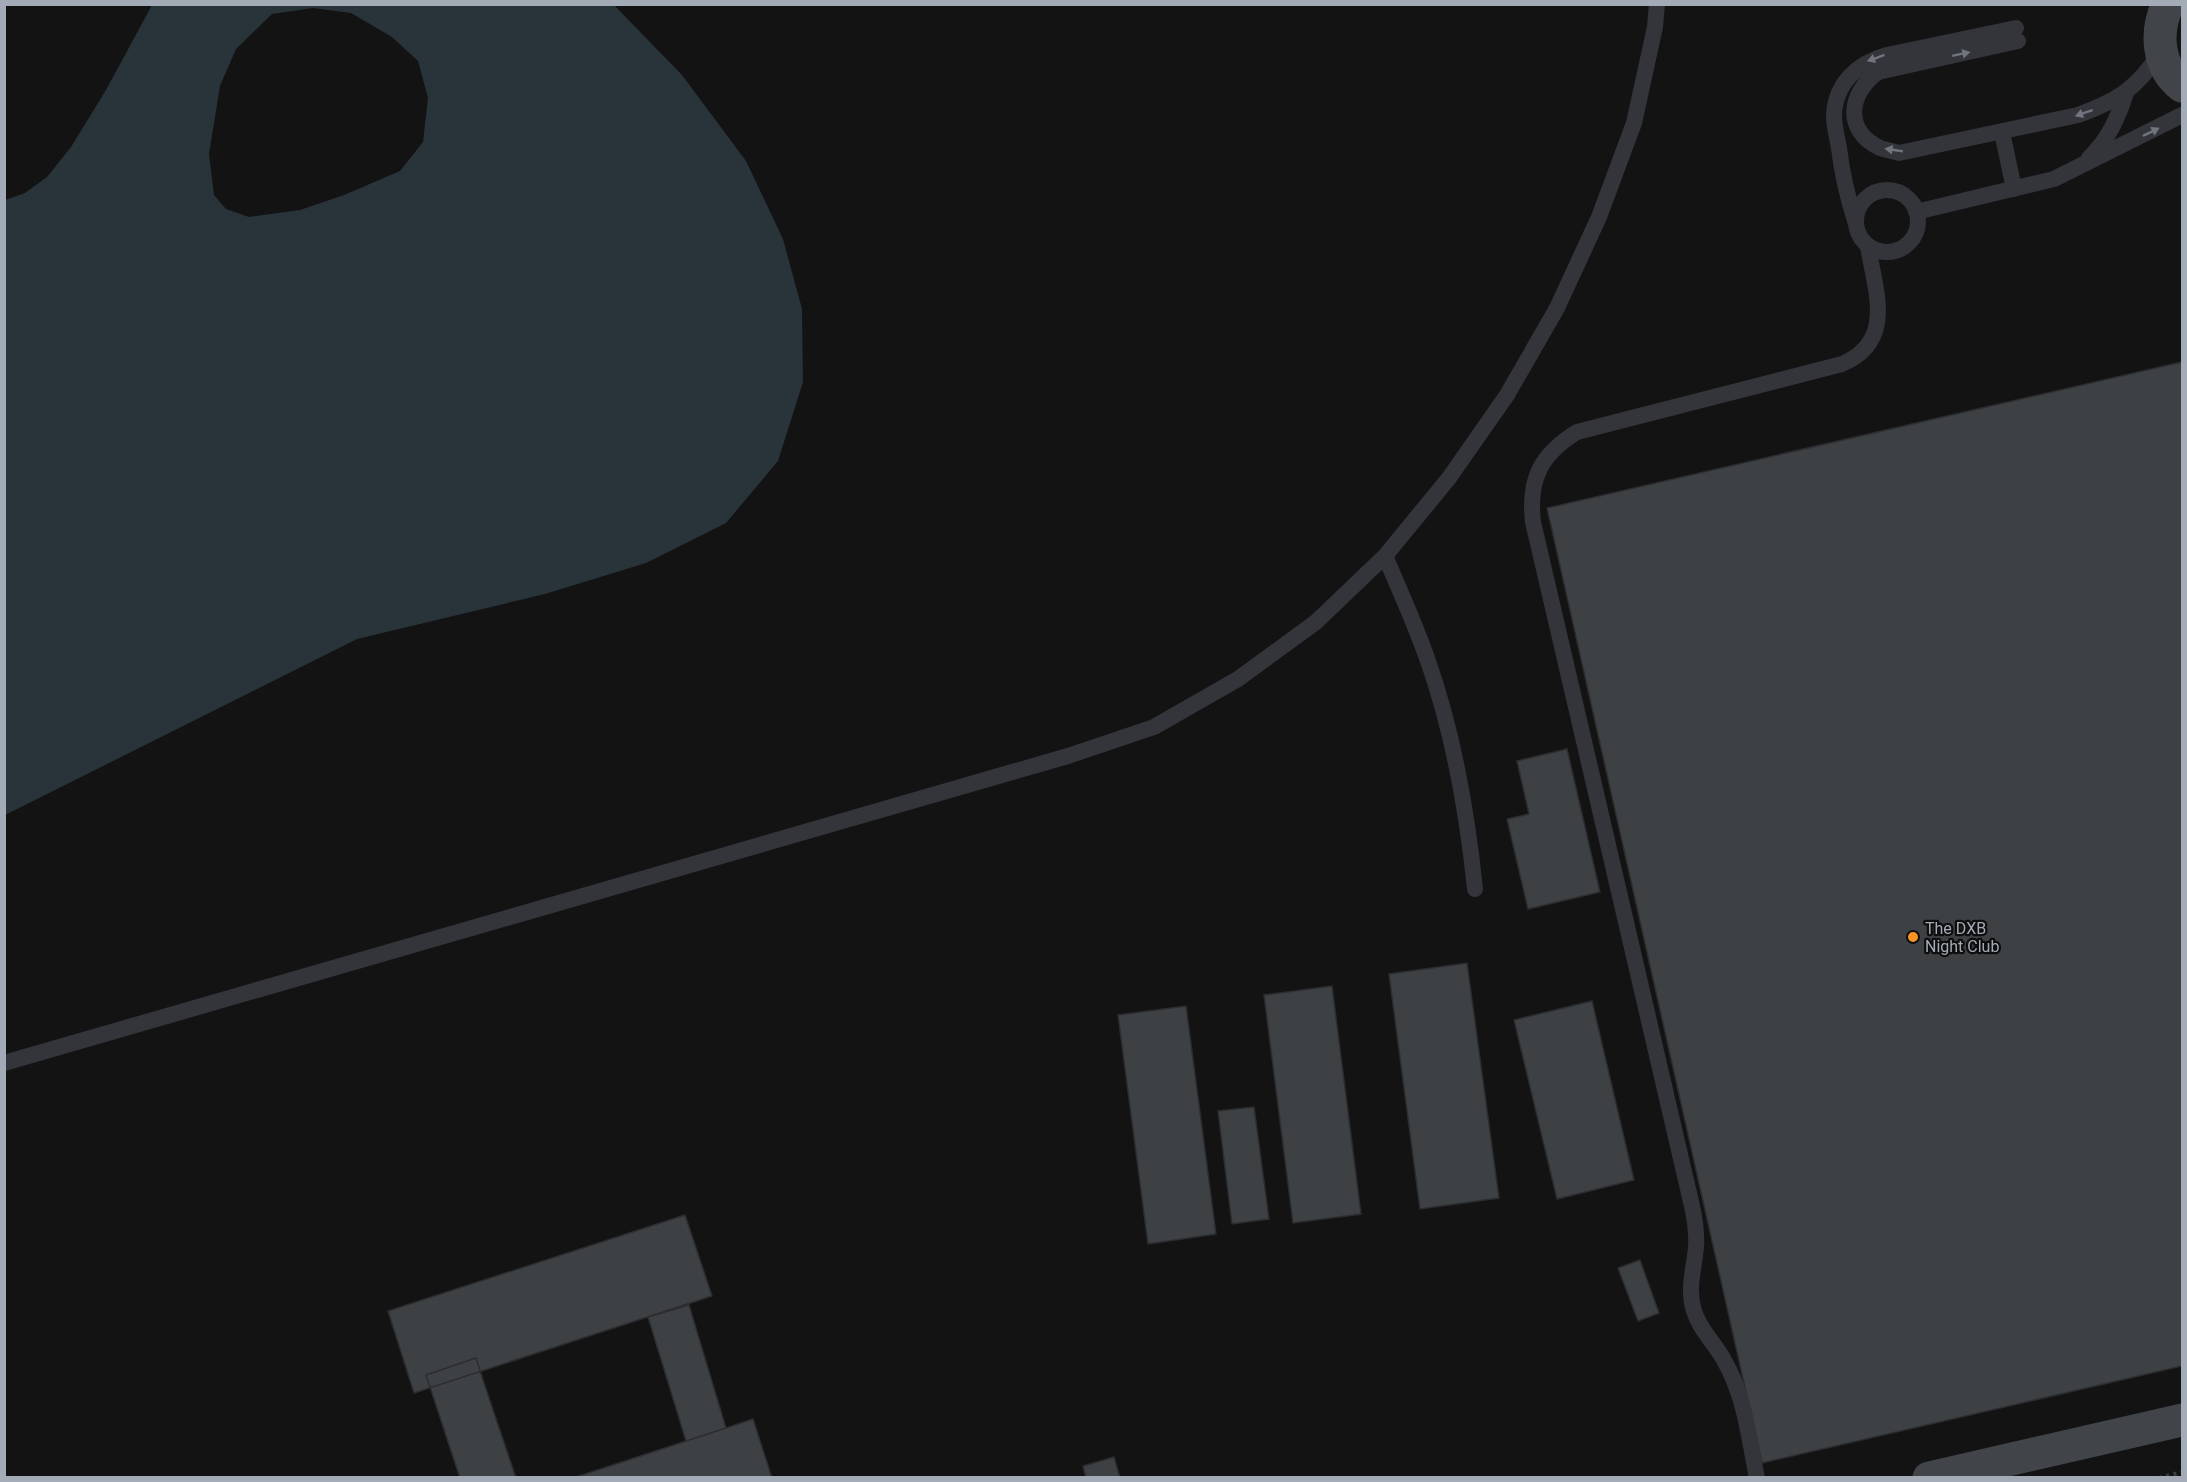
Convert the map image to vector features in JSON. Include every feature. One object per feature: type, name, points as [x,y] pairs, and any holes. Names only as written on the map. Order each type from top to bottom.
[{"type":"street","points":[[2168,4],[2159,34],[2161,52],[2168,69],[2182,86]]},
{"type":"street","points":[[1929,1478],[2182,1420]]},
{"type":"lane","points":[[4,1064],[1068,756],[1154,727],[1238,679],[1316,622],[1385,556],[1449,478],[1507,395],[1557,308],[1599,217],[1634,123],[1655,27],[1657,4]]},
{"type":"lane","points":[[1856,224],[1857,211],[1864,200],[1874,193],[1887,190],[1900,193],[1910,200],[1916,212],[1917,225],[1913,237],[1904,247],[1892,252],[1879,251],[1868,246],[1859,236],[1846,192],[1834,116],[1837,99],[1844,83],[1856,69],[1870,60],[1887,55],[2017,34],[1878,72],[1866,80],[1858,93],[1854,107],[1855,118],[1865,137],[1881,148],[1899,153],[2078,115],[2104,106],[2126,93],[2146,74],[2161,52]]},
{"type":"lane","points":[[2082,164],[2097,150],[2110,132],[2120,113],[2126,93]]},
{"type":"lane","points":[[1916,212],[2054,179],[2182,116]]},
{"type":"lane","points":[[2002,132],[2014,189]]},
{"type":"lane","points":[[1757,1478],[1743,1408],[1735,1384],[1725,1361],[1701,1327],[1690,1296],[1696,1226],[1533,522],[1531,500],[1535,478],[1545,459],[1559,443],[1577,432],[1842,364],[1866,350],[1874,337],[1878,324],[1868,246]]},
{"type":"lane","points":[[1385,556],[1428,661],[1445,716],[1469,830],[1475,889]]},
{"type":"path","points":[[2159,1478],[2182,1472]]},
{"type":"shaded area","points":[[152,5],[614,5],[682,75],[746,161],[783,239],[802,309],[803,382],[778,461],[726,523],[646,563],[545,594],[357,639],[5,815],[5,200],[25,193],[47,177],[71,147],[106,90]],"holes":[[[313,8],[351,13],[392,37],[418,61],[428,98],[423,142],[400,171],[344,195],[300,210],[249,217],[226,209],[214,195],[209,154],[220,86],[236,49],[272,14]]]},
{"type":"building","name":"The DXB Night Club","points":[[2182,362],[2182,1366],[1762,1463],[1547,508]]},
{"type":"building","points":[[1567,749],[1600,892],[1528,909],[1507,819],[1529,814],[1517,761]]},
{"type":"building","points":[[1467,963],[1499,1198],[1420,1209],[1389,974]]},
{"type":"building","points":[[1332,986],[1361,1214],[1293,1223],[1264,995]]},
{"type":"building","points":[[1592,1001],[1634,1180],[1557,1199],[1514,1020]]},
{"type":"building","points":[[1186,1006],[1216,1234],[1148,1244],[1118,1015]]},
{"type":"building","points":[[1254,1107],[1269,1219],[1232,1224],[1218,1111]]},
{"type":"building","points":[[685,1215],[712,1296],[414,1393],[388,1311]]},
{"type":"building","points":[[1640,1260],[1659,1313],[1638,1321],[1618,1268]]},
{"type":"building","points":[[689,1305],[726,1428],[686,1441],[648,1317]]},
{"type":"building","points":[[476,1358],[516,1478],[460,1478],[426,1375]]},
{"type":"building","points":[[753,1419],[772,1478],[573,1478],[726,1428]]},
{"type":"building","points":[[1114,1457],[1120,1478],[1086,1478],[1083,1466]]},
{"type":"place","name":"The DXB Night Club","points":[[1913,937]]}]
